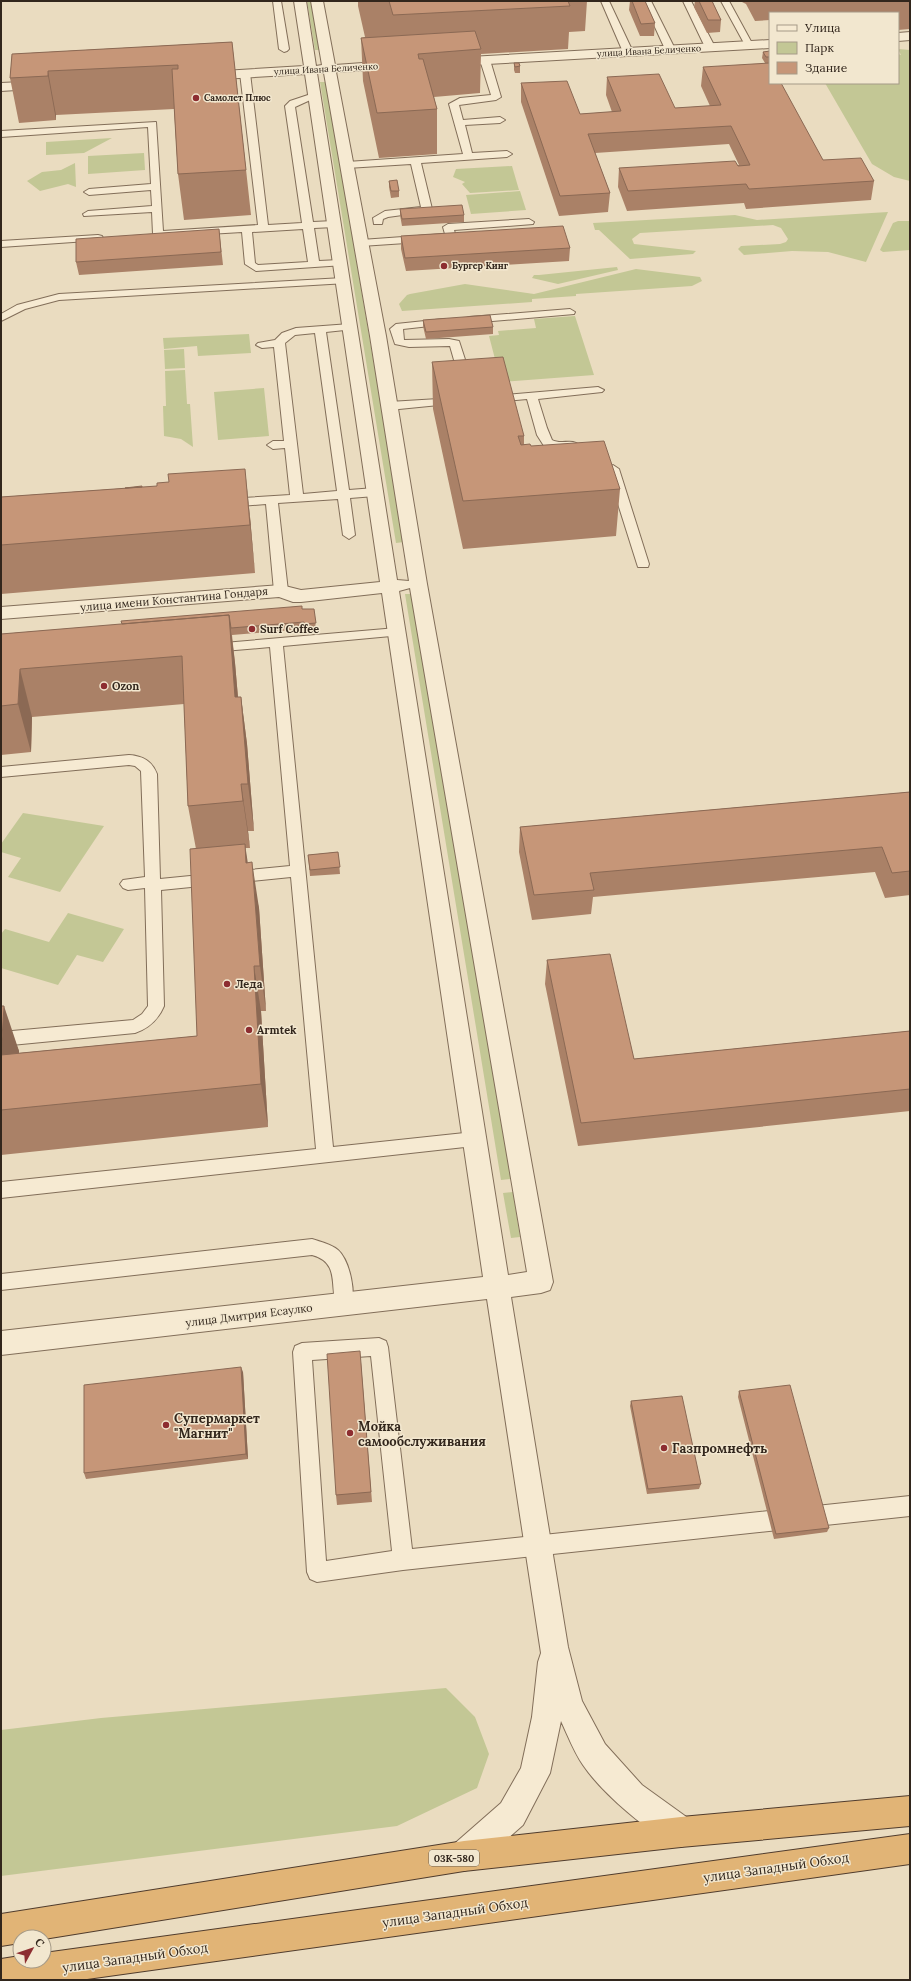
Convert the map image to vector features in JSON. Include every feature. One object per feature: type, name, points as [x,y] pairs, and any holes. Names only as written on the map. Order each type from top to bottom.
[{"type":"highway","name":"03К-580","points":[[1,1930],[464,1856],[681,1832],[910,1811]]},
{"type":"highway","name":"улица Западный Обход","points":[[1,1975],[910,1849]]},
{"type":"street","points":[[300,1],[474,1139],[554,1647],[568,1705],[594,1755],[631,1796],[681,1832]]},
{"type":"street","points":[[317,1],[378,336],[418,584]]},
{"type":"street","points":[[899,37],[910,36]]},
{"type":"street","name":"улица Ивана Беличенко","points":[[439,62],[769,44]]},
{"type":"street","name":"улица Ивана Беличенко","points":[[190,76],[400,65]]},
{"type":"street","points":[[1,87],[56,84]]},
{"type":"street","name":"улица имени Константина Гондаря","points":[[1,613],[281,591],[293,596],[301,596],[418,584]]},
{"type":"street","name":"улица Дмитрия Есаулко","points":[[1,1343],[541,1282],[418,584]]},
{"type":"street","points":[[464,1856],[512,1814],[534,1773],[547,1717],[554,1647]]},
{"type":"lane","points":[[277,1],[284,49]]},
{"type":"lane","points":[[605,1],[628,52]]},
{"type":"lane","points":[[647,1],[670,49]]},
{"type":"lane","points":[[687,1],[710,47]]},
{"type":"lane","points":[[725,1],[749,45]]},
{"type":"lane","points":[[468,156],[454,104],[456,102],[496,97],[486,60]]},
{"type":"lane","points":[[245,73],[264,228]]},
{"type":"lane","points":[[314,96],[293,103],[290,106],[314,265]]},
{"type":"lane","points":[[459,123],[500,120]]},
{"type":"lane","points":[[1,134],[153,124],[157,209],[154,234],[334,224]]},
{"type":"lane","points":[[347,165],[507,154]]},
{"type":"lane","points":[[378,222],[378,218],[385,214],[424,211],[427,209],[415,160]]},
{"type":"lane","points":[[89,192],[156,187]]},
{"type":"lane","points":[[88,214],[157,209]]},
{"type":"lane","points":[[357,224],[401,221]]},
{"type":"lane","points":[[361,243],[450,238],[448,227],[529,222]]},
{"type":"lane","points":[[53,228],[53,241]]},
{"type":"lane","points":[[247,229],[252,266],[259,269],[314,265],[341,272]]},
{"type":"lane","points":[[1,244],[105,237]]},
{"type":"lane","points":[[1,318],[21,307],[59,297],[341,272]]},
{"type":"lane","points":[[470,398],[455,343],[402,344],[399,342],[396,329],[406,324],[570,312]]},
{"type":"lane","points":[[297,498],[279,343],[281,338],[297,331],[350,327]]},
{"type":"lane","points":[[320,329],[349,535]]},
{"type":"lane","points":[[378,336],[424,333]]},
{"type":"lane","points":[[262,345],[279,343]]},
{"type":"lane","points":[[389,406],[470,398],[532,396],[598,390]]},
{"type":"lane","points":[[532,396],[545,439],[548,442],[558,446],[589,444]]},
{"type":"lane","points":[[273,445],[290,444]]},
{"type":"lane","points":[[609,455],[643,564]]},
{"type":"lane","points":[[217,504],[375,492]]},
{"type":"lane","points":[[272,500],[281,591]]},
{"type":"lane","points":[[197,649],[397,632]]},
{"type":"lane","points":[[276,642],[326,1155]]},
{"type":"lane","points":[[1,772],[128,760],[138,760],[147,765],[150,774],[156,1006],[153,1014],[144,1022],[134,1026],[1,1039]]},
{"type":"lane","points":[[128,884],[298,871]]},
{"type":"lane","points":[[1,1190],[474,1139]]},
{"type":"lane","points":[[1,1282],[312,1247],[324,1249],[334,1257],[341,1269],[344,1304]]},
{"type":"lane","points":[[403,1560],[379,1347],[302,1352],[317,1572],[403,1560],[538,1547],[910,1506]]},
{"type":"green space","points":[[307,1],[312,1],[320,50],[315,50]]},
{"type":"green space","points":[[899,49],[910,50],[910,181],[894,177],[872,164],[826,84],[899,84],[899,54],[901,55]]},
{"type":"green space","points":[[320,82],[326,82],[404,542],[396,543]]},
{"type":"green space","points":[[112,138],[84,153],[46,155],[46,142]]},
{"type":"green space","points":[[144,153],[145,170],[88,174],[88,156]]},
{"type":"green space","points":[[75,163],[76,187],[68,184],[40,191],[27,181],[42,172],[61,170]]},
{"type":"green space","points":[[512,166],[519,190],[470,193],[462,184],[465,182],[453,177],[456,169]]},
{"type":"green space","points":[[520,191],[526,210],[471,214],[466,195]]},
{"type":"green space","points":[[888,212],[866,262],[828,252],[792,251],[744,255],[738,249],[741,246],[780,244],[786,242],[788,239],[781,228],[773,225],[640,233],[632,239],[634,244],[696,251],[693,254],[630,259],[599,230],[595,230],[593,223],[735,215],[757,220]]},
{"type":"green space","points":[[898,221],[910,221],[910,250],[883,252],[880,250],[893,223]]},
{"type":"green space","points":[[617,267],[618,270],[558,284],[532,278],[534,275]]},
{"type":"green space","points":[[636,269],[700,277],[702,281],[692,286],[576,294],[576,296],[532,299],[532,302],[402,311],[399,304],[407,295],[410,294],[465,284],[534,294]]},
{"type":"green space","points":[[575,316],[594,375],[501,382],[489,336],[499,335],[498,331],[536,328],[534,319]]},
{"type":"green space","points":[[249,334],[251,353],[198,356],[197,346],[164,349],[163,338]]},
{"type":"green space","points":[[184,349],[185,368],[165,369],[164,350]]},
{"type":"green space","points":[[185,370],[187,404],[190,404],[193,447],[181,439],[164,436],[163,406],[166,406],[165,371]]},
{"type":"green space","points":[[264,388],[269,436],[218,440],[214,392]]},
{"type":"green space","points":[[405,594],[413,594],[511,1179],[501,1180]]},
{"type":"green space","points":[[23,813],[104,826],[60,892],[8,877],[21,858],[1,852],[1,844]]},
{"type":"green space","points":[[68,913],[124,929],[103,962],[77,955],[58,985],[1,968],[1,934],[5,929],[49,942]]},
{"type":"green space","points":[[513,1192],[520,1237],[511,1238],[503,1193]]},
{"type":"green space","points":[[446,1688],[475,1717],[489,1754],[477,1788],[397,1826],[1,1876],[1,1730],[101,1718]]},
{"type":"building","points":[[389,1],[568,1],[570,6],[393,15]]},
{"type":"building","points":[[632,1],[645,1],[655,23],[641,24]]},
{"type":"building","points":[[699,1],[712,1],[721,20],[708,20]]},
{"type":"building","points":[[475,31],[481,49],[418,54],[419,59],[423,59],[437,109],[377,113],[361,38]]},
{"type":"building","points":[[232,42],[246,170],[178,174],[172,69],[178,69],[178,65],[48,71],[48,76],[10,78],[12,54]]},
{"type":"building","points":[[769,51],[769,57],[766,57],[763,52]]},
{"type":"building","points":[[514,63],[519,63],[520,66],[515,67]]},
{"type":"building","points":[[769,63],[769,84],[782,84],[823,160],[861,158],[874,181],[749,189],[746,184],[628,191],[619,168],[735,161],[738,166],[750,165],[731,126],[588,134],[610,193],[560,196],[521,83],[567,81],[580,114],[621,111],[607,77],[659,74],[675,108],[721,105],[703,67]]},
{"type":"building","points":[[397,180],[399,191],[391,191],[389,181]]},
{"type":"building","points":[[462,205],[464,215],[402,219],[400,209]]},
{"type":"building","points":[[563,226],[570,248],[405,258],[401,236]]},
{"type":"building","points":[[219,229],[221,252],[76,262],[76,239]]},
{"type":"building","points":[[490,315],[493,327],[426,332],[423,320]]},
{"type":"building","points":[[503,357],[524,436],[518,436],[521,445],[530,444],[531,446],[604,441],[620,489],[463,501],[432,362]]},
{"type":"building","points":[[245,469],[250,525],[1,545],[1,497],[157,486],[157,483],[169,482],[168,474]]},
{"type":"building","points":[[302,606],[302,609],[314,609],[316,623],[304,624],[304,622],[231,628],[229,615],[122,624],[121,621]]},
{"type":"building","points":[[229,615],[235,697],[241,697],[248,784],[241,784],[243,801],[188,806],[182,656],[20,669],[18,704],[1,706],[1,634]]},
{"type":"building","points":[[910,792],[910,871],[892,873],[882,847],[590,873],[594,890],[534,895],[520,827]]},
{"type":"building","points":[[245,844],[246,863],[252,862],[260,966],[254,966],[261,1084],[1,1110],[1,1055],[197,1036],[190,849]]},
{"type":"building","points":[[338,852],[340,867],[310,870],[308,855]]},
{"type":"building","points":[[610,954],[634,1059],[910,1031],[910,1089],[581,1123],[547,960]]},
{"type":"building","points":[[1,1006],[4,1006],[1,1055]]},
{"type":"building","name":"Мойка самообслуживания","points":[[360,1351],[371,1492],[336,1495],[327,1354]]},
{"type":"building","name":"Супермаркет \"Магнит\"","points":[[241,1367],[246,1454],[84,1473],[84,1385]]},
{"type":"building","points":[[790,1385],[829,1528],[776,1534],[739,1391]]},
{"type":"building","name":"Газпромнефть","points":[[682,1396],[701,1484],[648,1489],[631,1401]]},
{"type":"place","name":"Самолет Плюс","points":[[196,98]]},
{"type":"place","name":"Бургер Кинг","points":[[444,266]]},
{"type":"place","name":"Surf Coffee","points":[[252,629]]},
{"type":"place","name":"Ozon","points":[[104,686]]},
{"type":"place","name":"Леда","points":[[227,984]]},
{"type":"place","name":"Armtek","points":[[249,1030]]},
{"type":"place","name":"Супермаркет \"Магнит\"","points":[[166,1425]]},
{"type":"place","name":"Мойка самообслуживания","points":[[350,1433]]},
{"type":"place","name":"Газпромнефть","points":[[664,1448]]}]
